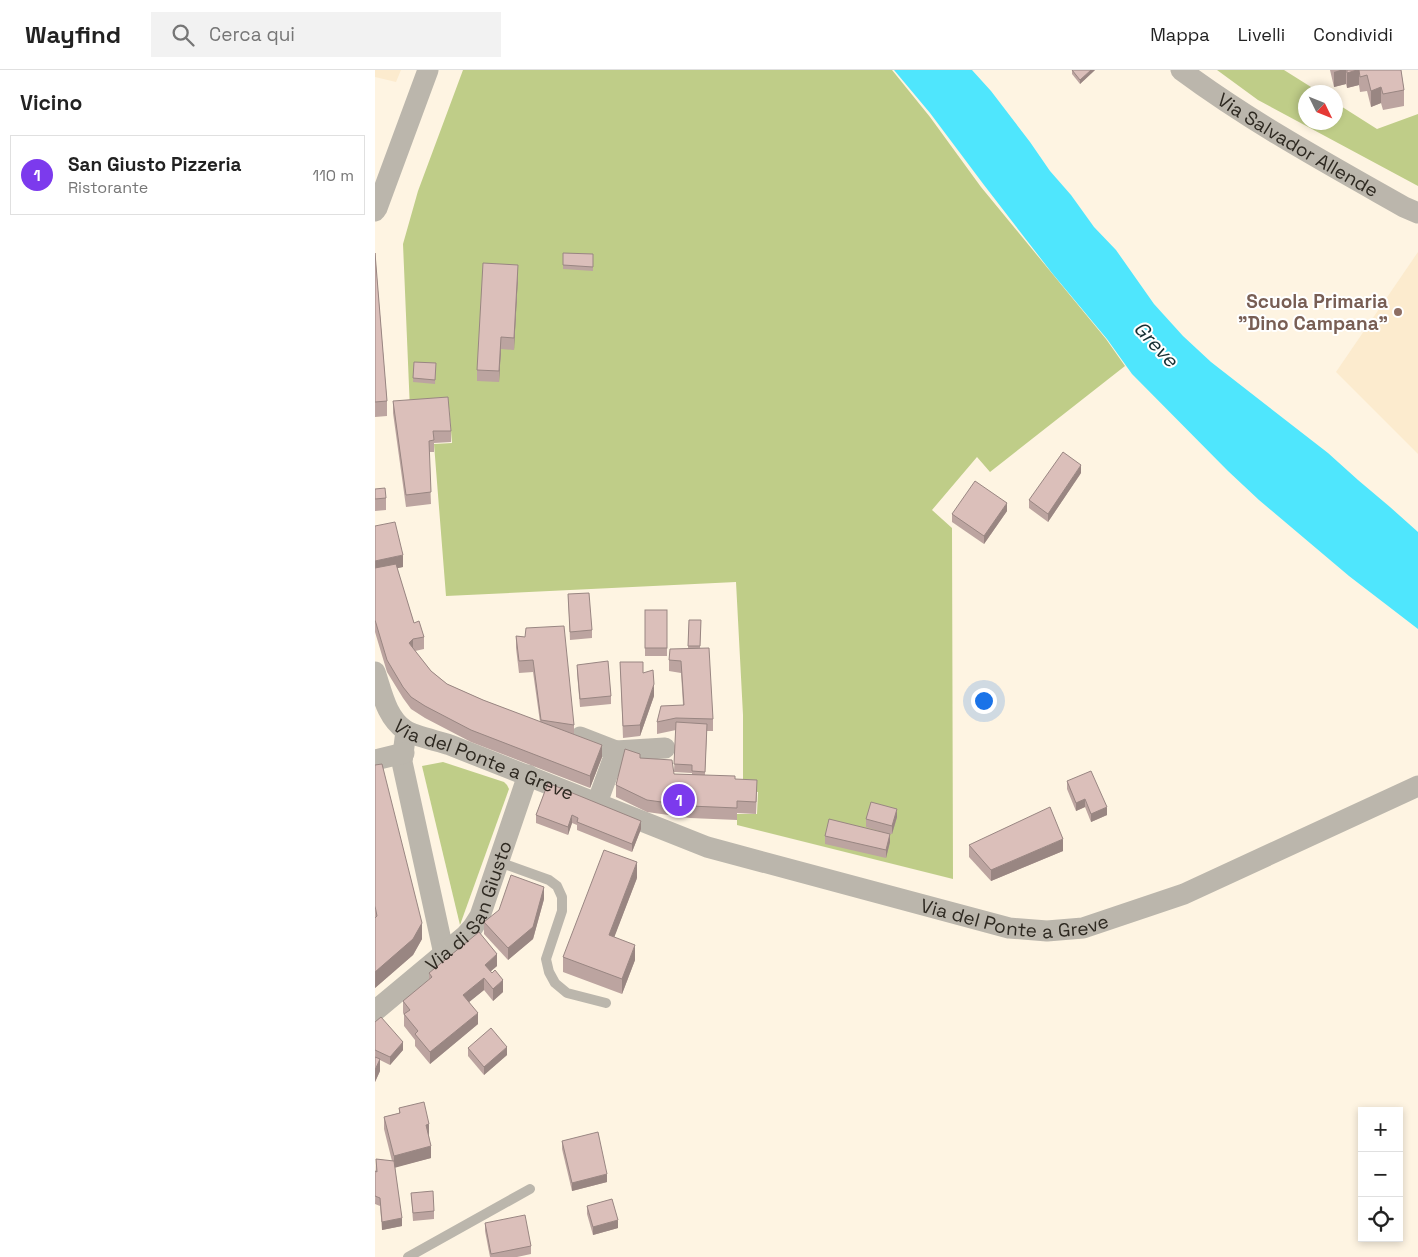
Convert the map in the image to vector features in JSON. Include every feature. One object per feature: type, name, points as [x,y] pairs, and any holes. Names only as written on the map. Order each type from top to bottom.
[{"type":"street","points":[[375,211],[428,70]]},
{"type":"street","name":"Via Salvador Allende","points":[[1186,72],[1234,107],[1309,154],[1418,213]]},
{"type":"street","name":"Via del Ponte a Greve","points":[[375,672],[388,711],[406,731],[450,745],[528,775],[707,847],[1009,928],[1047,931],[1083,928],[1184,894],[1418,786]]},
{"type":"street","points":[[406,731],[402,762],[444,954]]},
{"type":"street","points":[[580,737],[616,751],[665,748]]},
{"type":"street","name":"Via del Ponte a Greve","points":[[597,803],[616,751]]},
{"type":"street","points":[[375,760],[404,753]]},
{"type":"street","name":"Via di San Giusto","points":[[375,1011],[444,954],[473,927],[480,916],[528,775]]},
{"type":"lane","points":[[499,862],[549,880],[557,886],[563,897],[562,912],[546,959],[549,972],[555,983],[567,993],[606,1002]]},
{"type":"lane","points":[[408,1257],[529,1189]]},
{"type":"shaded area","points":[[375,70],[401,70],[396,82],[375,77]]},
{"type":"shaded area","name":"Scuola Primaria \"Dino Campana\"","points":[[1418,252],[1418,454],[1336,372]]},
{"type":"green space","points":[[463,70],[892,70],[930,117],[981,187],[1106,339],[1125,366],[990,472],[977,457],[932,510],[952,528],[953,879],[737,825],[737,814],[757,814],[758,792],[743,791],[743,715],[736,582],[446,596],[434,444],[452,443],[449,408],[410,410],[403,244],[418,191]]},
{"type":"green space","points":[[1217,70],[1284,70],[1308,85],[1298,85],[1298,122],[1258,100]]},
{"type":"green space","points":[[1343,107],[1377,129],[1418,114],[1418,186],[1314,130],[1343,130]]},
{"type":"green space","points":[[443,762],[504,782],[509,789],[460,925],[422,766]]},
{"type":"water","name":"Greve","points":[[894,70],[972,70],[991,91],[1094,227],[1116,250],[1154,304],[1183,336],[1211,362],[1328,453],[1418,532],[1418,629],[1349,576],[1259,500],[1132,374],[1107,339],[1052,273],[930,113]]},
{"type":"building","points":[[1072,70],[1091,70],[1080,80]]},
{"type":"building","points":[[1359,70],[1401,70],[1404,90],[1383,94],[1381,87],[1371,91],[1367,75],[1360,77]]},
{"type":"building","points":[[375,253],[387,401],[375,402]]},
{"type":"building","points":[[563,253],[593,254],[593,267],[563,265]]},
{"type":"building","points":[[483,263],[518,265],[514,338],[501,337],[499,371],[477,370]]},
{"type":"building","points":[[414,362],[436,363],[435,380],[413,378]]},
{"type":"building","points":[[448,397],[451,431],[433,431],[434,440],[429,441],[431,492],[406,495],[393,401]]},
{"type":"building","points":[[1063,452],[1081,465],[1048,514],[1029,500]]},
{"type":"building","points":[[975,481],[1007,503],[984,536],[952,514]]},
{"type":"building","points":[[385,488],[386,498],[375,499],[375,489]]},
{"type":"building","points":[[395,522],[403,555],[375,561],[375,526]]},
{"type":"building","points":[[396,564],[414,623],[419,621],[424,637],[413,639],[409,643],[431,671],[447,684],[483,700],[602,745],[590,776],[471,730],[411,697],[387,660],[375,620],[375,568]]},
{"type":"building","points":[[589,593],[592,630],[570,632],[568,594]]},
{"type":"building","points":[[645,610],[667,610],[667,648],[645,648]]},
{"type":"building","points":[[689,620],[701,620],[700,646],[688,646]]},
{"type":"building","points":[[564,626],[574,725],[541,720],[533,660],[519,661],[516,636],[525,637],[526,628]]},
{"type":"building","points":[[709,648],[713,719],[676,718],[657,722],[661,706],[684,705],[681,661],[669,660],[670,649]]},
{"type":"building","points":[[608,661],[611,696],[580,699],[577,665]]},
{"type":"building","points":[[620,662],[643,662],[643,673],[653,670],[654,684],[640,725],[623,726]]},
{"type":"building","points":[[676,722],[707,724],[705,772],[692,771],[692,765],[674,764]]},
{"type":"building","points":[[625,749],[640,754],[640,758],[672,760],[674,774],[735,776],[735,779],[757,780],[756,802],[737,801],[737,808],[690,806],[647,800],[616,785]]},
{"type":"building","points":[[382,764],[422,923],[413,939],[375,972],[375,918],[377,916],[375,906],[375,765]]},
{"type":"building","points":[[1091,771],[1107,807],[1091,814],[1085,799],[1076,803],[1067,781]]},
{"type":"building","points":[[548,783],[641,821],[632,844],[577,822],[578,818],[572,815],[568,827],[536,815]]},
{"type":"building","points":[[871,802],[897,809],[892,826],[866,819]]},
{"type":"building","points":[[1050,807],[1063,839],[991,870],[969,845]]},
{"type":"building","points":[[829,819],[890,834],[886,850],[825,836]]},
{"type":"building","points":[[604,850],[637,862],[609,935],[635,945],[622,979],[563,957]]},
{"type":"building","points":[[511,875],[544,887],[533,927],[508,948],[484,922],[499,910]]},
{"type":"building","points":[[479,932],[497,954],[485,965],[492,973],[495,970],[503,980],[493,989],[484,978],[463,995],[478,1013],[430,1052],[415,1034],[418,1031],[404,1014],[410,1010],[403,1001],[432,977],[429,973]]},
{"type":"building","points":[[381,1017],[403,1042],[390,1057],[375,1050],[375,1022]]},
{"type":"building","points":[[491,1028],[507,1047],[484,1067],[468,1048]]},
{"type":"building","points":[[375,1057],[380,1059],[375,1070]]},
{"type":"building","points":[[424,1102],[429,1124],[426,1125],[431,1146],[394,1156],[384,1117],[400,1113],[399,1108]]},
{"type":"building","points":[[598,1132],[607,1174],[572,1183],[562,1141]]},
{"type":"building","points":[[376,1159],[394,1161],[402,1218],[382,1222],[380,1198],[375,1196]]},
{"type":"building","points":[[433,1191],[434,1211],[413,1213],[411,1193]]},
{"type":"building","points":[[612,1199],[618,1220],[593,1227],[587,1206]]},
{"type":"building","points":[[525,1215],[531,1246],[491,1254],[485,1223]]},
{"type":"place","name":"Scuola Primaria \"Dino Campana\"","points":[[1398,312]]},
{"type":"place","name":"San Giusto Pizzeria","points":[[679,800]]}]
